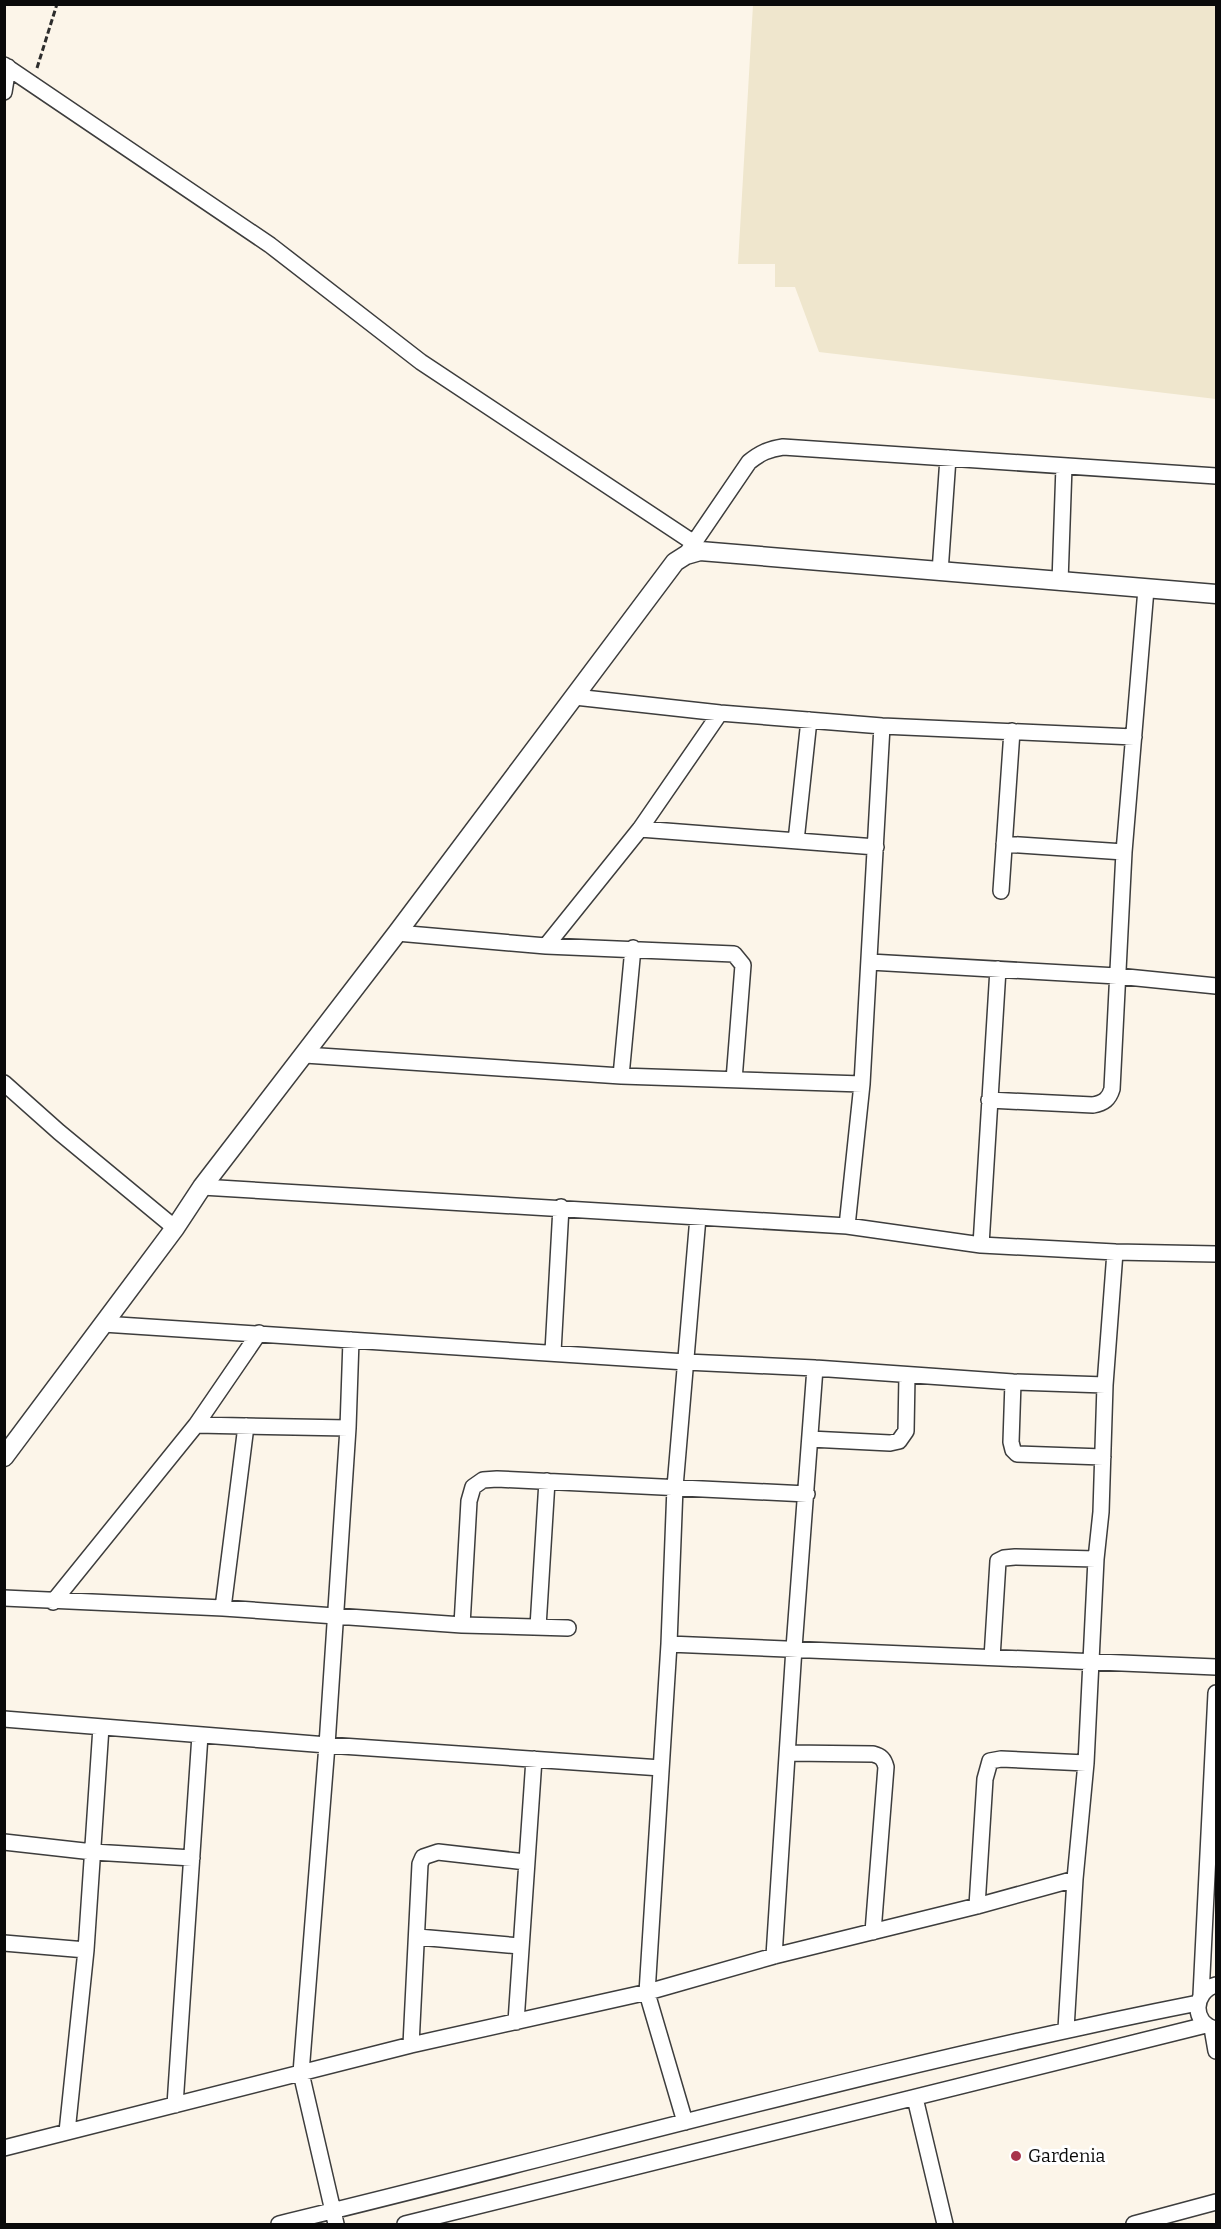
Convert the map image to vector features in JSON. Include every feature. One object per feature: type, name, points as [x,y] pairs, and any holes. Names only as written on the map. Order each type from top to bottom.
[{"type":"street","points":[[4,92],[6,66],[270,245],[421,362],[690,549],[1216,594]]},
{"type":"street","points":[[4,1457],[175,1228],[202,1187],[397,933],[675,562],[690,549],[749,462],[760,453],[783,447],[1216,476]]},
{"type":"street","points":[[940,572],[948,458]]},
{"type":"street","points":[[1060,582],[1064,466]]},
{"type":"street","points":[[989,1100],[1093,1105],[1110,1098],[1124,852],[1146,589]]},
{"type":"street","points":[[575,697],[720,713],[882,726],[1134,737]]},
{"type":"street","points":[[546,946],[640,829],[720,713]]},
{"type":"street","points":[[796,841],[809,720]]},
{"type":"street","points":[[847,1226],[862,1084],[882,726]]},
{"type":"street","points":[[1001,891],[1012,731]]},
{"type":"street","points":[[640,829],[876,847]]},
{"type":"street","points":[[1004,844],[1124,852]]},
{"type":"street","points":[[397,933],[546,946],[734,954],[742,965],[734,1080]]},
{"type":"street","points":[[621,1076],[633,948]]},
{"type":"street","points":[[870,962],[1117,976],[1216,986]]},
{"type":"street","points":[[981,1245],[998,969]]},
{"type":"street","points":[[305,1054],[621,1076],[862,1084]]},
{"type":"street","points":[[4,1083],[175,1228]]},
{"type":"street","points":[[202,1187],[847,1226],[981,1245],[1115,1252],[1216,1254]]},
{"type":"street","points":[[554,1352],[561,1207]]},
{"type":"street","points":[[685,2122],[647,1993],[669,1644],[675,1487],[698,1216]]},
{"type":"street","points":[[1066,2029],[1075,1879],[1086,1763],[1096,1559],[1101,1512],[1105,1385],[1115,1252]]},
{"type":"street","points":[[103,1324],[1013,1382],[1105,1385]]},
{"type":"street","points":[[53,1602],[196,1425],[259,1333]]},
{"type":"street","points":[[334,2218],[301,2073],[327,1745],[348,1428],[351,1340]]},
{"type":"street","points":[[774,1956],[794,1648],[816,1368]]},
{"type":"street","points":[[810,1439],[899,1442],[906,1431],[907,1374]]},
{"type":"street","points":[[1013,1382],[1011,1442],[1017,1454],[1103,1457]]},
{"type":"street","points":[[196,1425],[348,1428]]},
{"type":"street","points":[[223,1608],[246,1426]]},
{"type":"street","points":[[462,1625],[469,1501],[473,1487],[483,1480],[807,1494]]},
{"type":"street","points":[[538,1627],[547,1481]]},
{"type":"street","points":[[992,1658],[998,1561],[1015,1557],[1096,1559]]},
{"type":"street","points":[[4,1598],[223,1608],[462,1625],[568,1628]]},
{"type":"street","points":[[669,1644],[1216,1667]]},
{"type":"street","points":[[1216,1693],[1199,1999],[1199,2015],[1212,2027],[1216,2051]]},
{"type":"street","points":[[4,1719],[327,1745],[661,1767]]},
{"type":"street","points":[[67,2132],[86,1950],[101,1727]]},
{"type":"street","points":[[175,2105],[200,1735]]},
{"type":"street","points":[[788,1753],[873,1754],[885,1761],[873,1932]]},
{"type":"street","points":[[516,2022],[534,1759]]},
{"type":"street","points":[[977,1906],[985,1779],[990,1761],[1000,1759],[1086,1763]]},
{"type":"street","points":[[4,1842],[93,1852],[192,1858]]},
{"type":"street","points":[[411,2045],[420,1864],[423,1857],[438,1852],[526,1862]]},
{"type":"street","points":[[4,2148],[411,2045],[647,1993],[774,1956],[977,1906],[1075,1879]]},
{"type":"street","points":[[418,1937],[520,1946]]},
{"type":"street","points":[[4,1943],[86,1950]]},
{"type":"street","points":[[279,2224],[334,2218],[685,2122],[1199,1999],[1206,1990],[1216,1985]]},
{"type":"street","points":[[405,2224],[692,2151],[1212,2027]]},
{"type":"street","points":[[915,2098],[945,2224]]},
{"type":"street","points":[[1134,2224],[1216,2202]]},
{"type":"path","points":[[33,84],[57,4]]},
{"type":"shaded area","points":[[753,5],[1216,5],[1216,399],[819,352],[795,287],[775,287],[775,264],[738,264]]},
{"type":"place","name":"Gardenia","points":[[1016,2156]]}]
